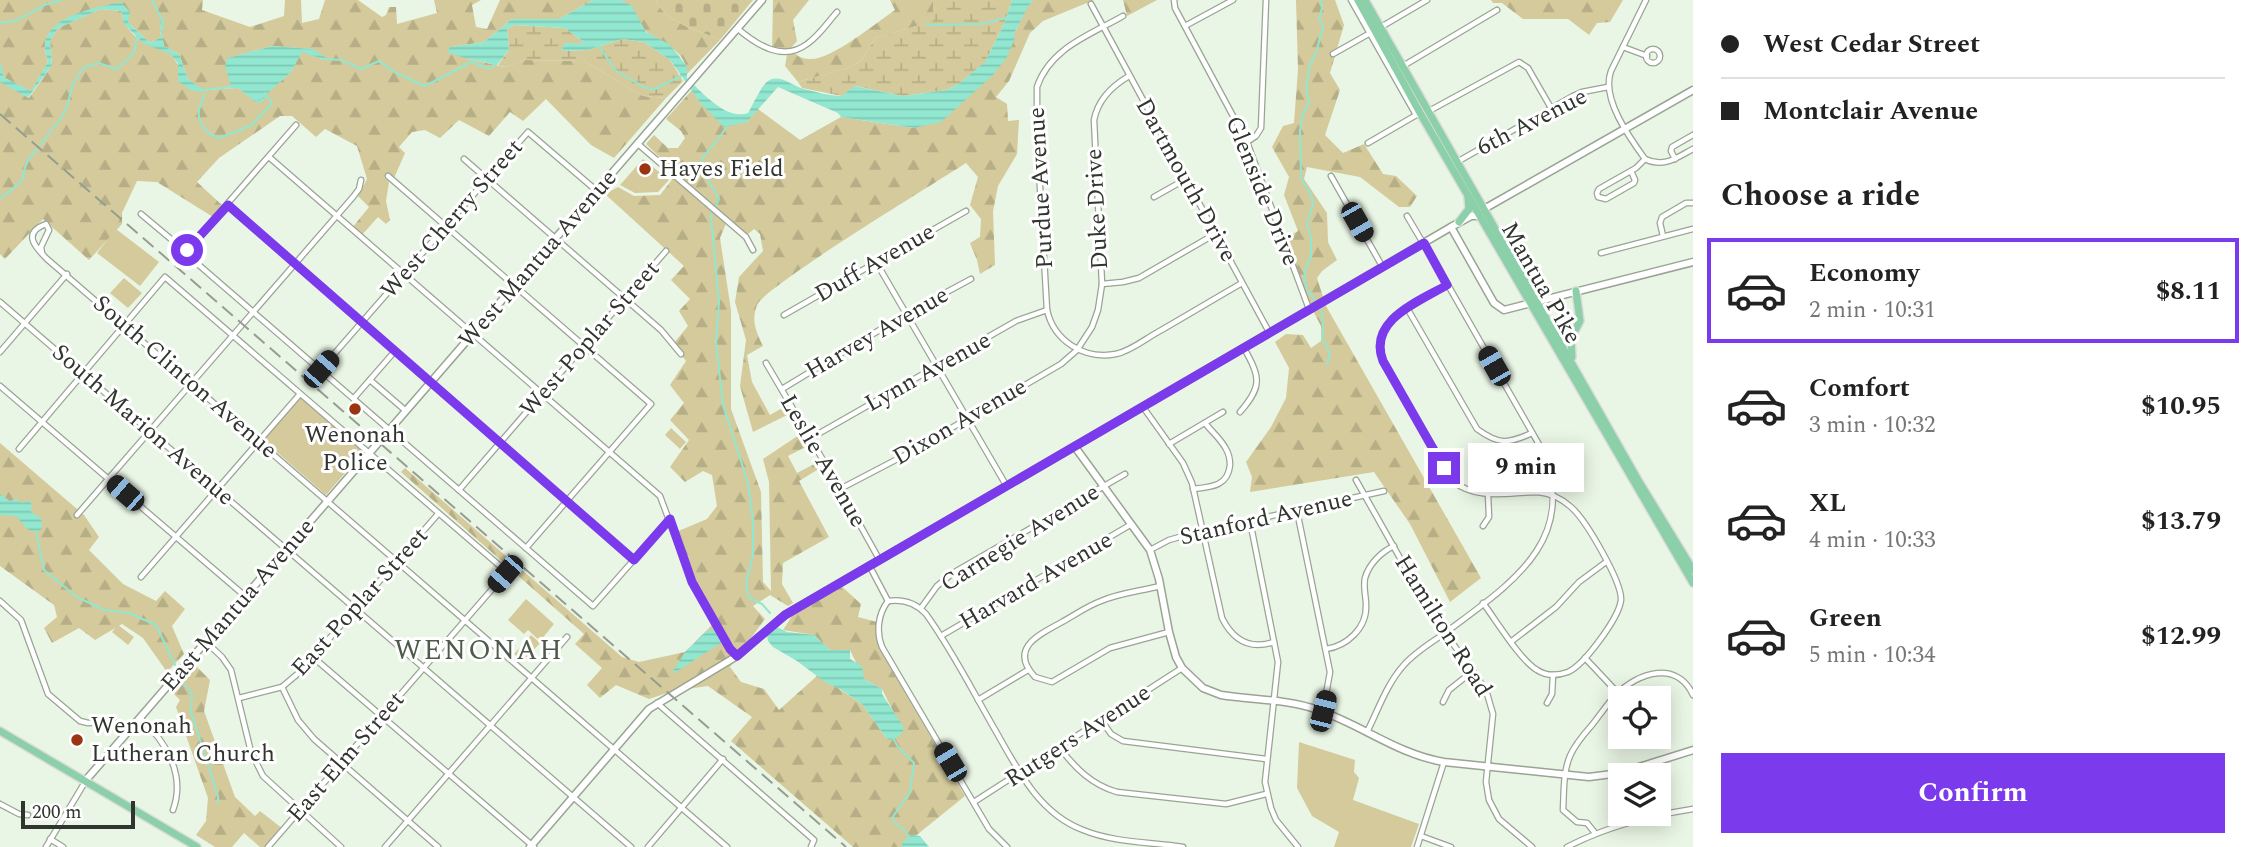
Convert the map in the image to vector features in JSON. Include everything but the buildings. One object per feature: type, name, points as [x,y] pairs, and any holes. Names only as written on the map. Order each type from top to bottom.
[{"type":"main road","name":"Mantua Pike","points":[[1359,0],[1693,583]]},
{"type":"main road","name":"Mantua Pike","points":[[1365,0],[1376,30],[1403,66],[1422,113],[1457,162],[1482,212]]},
{"type":"main road","points":[[1438,141],[1438,146],[1468,198],[1469,209],[1459,222]]},
{"type":"main road","points":[[1575,368],[1570,346],[1580,321],[1576,291]]},
{"type":"main road","name":"Mantua Pike","points":[[1534,302],[1693,570]]},
{"type":"main road","points":[[0,731],[198,847]]},
{"type":"street","name":"West Mantua Avenue","points":[[390,430],[762,0]]},
{"type":"street","name":"Glenside Drive","points":[[1174,0],[1173,5],[1247,142],[1309,309]]},
{"type":"street","points":[[1185,26],[1233,0]]},
{"type":"street","points":[[1247,142],[1261,128],[1266,0]]},
{"type":"street","points":[[1351,0],[1376,30]]},
{"type":"street","points":[[1333,54],[1427,0]]},
{"type":"street","points":[[1646,0],[1611,71],[1608,88],[1612,102],[1645,159],[1660,164],[1693,149]]},
{"type":"street","name":"Dartmouth Drive","points":[[1091,4],[1269,332]]},
{"type":"street","points":[[1403,66],[1497,10]]},
{"type":"street","points":[[738,29],[769,50],[795,49],[807,45],[837,12]]},
{"type":"street","name":"Purdue Avenue","points":[[1077,350],[1053,328],[1047,310],[1037,87],[1056,55],[1124,16]]},
{"type":"street","points":[[1623,47],[1647,56]]},
{"type":"street","points":[[1368,144],[1512,64],[1522,63],[1551,108]]},
{"type":"street","name":"Duke Drive","points":[[1077,350],[1092,327],[1102,284],[1093,127],[1095,114],[1103,98],[1129,76]]},
{"type":"street","name":"6th Avenue","points":[[1457,162],[1582,92],[1608,88]]},
{"type":"street","points":[[314,658],[531,846],[657,703],[672,697],[737,656],[775,622],[1382,266],[1459,222],[1482,212],[1693,90]]},
{"type":"street","points":[[296,125],[185,253],[593,606],[670,519]]},
{"type":"street","name":"West Cherry Street","points":[[321,369],[528,132],[597,191]]},
{"type":"street","points":[[1675,159],[1672,147],[1693,135]]},
{"type":"street","points":[[638,144],[746,237],[753,250]]},
{"type":"street","points":[[269,157],[660,496],[692,582],[730,649],[737,656]]},
{"type":"street","points":[[464,159],[660,330],[681,354]]},
{"type":"street","points":[[1631,171],[1634,183],[1606,199],[1598,197],[1599,189],[1631,171],[1645,159]]},
{"type":"street","points":[[388,176],[651,404],[526,548]]},
{"type":"street","points":[[1331,176],[1382,266]]},
{"type":"street","points":[[1154,197],[1185,179]]},
{"type":"street","points":[[77,515],[337,216],[359,189],[360,180]]},
{"type":"street","points":[[1663,236],[1660,223],[1662,218],[1686,203],[1693,203]]},
{"type":"street","points":[[228,205],[634,560]]},
{"type":"street","name":"Duff Avenue","points":[[784,315],[966,211]]},
{"type":"street","points":[[141,214],[187,250]]},
{"type":"street","points":[[1367,733],[1403,666],[1513,581],[1534,557],[1548,527],[1553,496],[1550,472],[1532,433],[1407,216]]},
{"type":"street","points":[[46,225],[49,229],[41,253],[32,245],[32,240],[38,228],[46,225]]},
{"type":"street","points":[[1451,227],[1493,303],[1504,310],[1693,262]]},
{"type":"street","points":[[1601,253],[1693,229]]},
{"type":"street","points":[[1102,284],[1139,278],[1215,234]]},
{"type":"street","name":"West Poplar Street","points":[[459,490],[666,251]]},
{"type":"street","name":"South Clinton Avenue","points":[[41,253],[727,847]]},
{"type":"street","points":[[876,262],[1006,485]]},
{"type":"street","points":[[0,352],[67,274]]},
{"type":"street","points":[[19,449],[165,277],[438,514]]},
{"type":"street","name":"Harvey Avenue","points":[[782,389],[906,314],[971,279]]},
{"type":"street","points":[[1077,350],[1100,355],[1125,351],[1242,283]]},
{"type":"street","points":[[1447,285],[1395,316],[1384,329],[1380,346],[1383,361],[1449,476],[1468,491],[1488,494],[1538,492],[1563,501],[1576,512],[1621,593],[1617,616],[1585,657],[1572,669],[1553,675],[1543,673],[1532,666],[1483,603]]},
{"type":"street","name":"South Marion Avenue","points":[[0,302],[631,847]]},
{"type":"street","points":[[1407,308],[1477,429],[1494,441],[1505,442],[1532,433]]},
{"type":"street","name":"Lynn Avenue","points":[[811,438],[1026,316],[1047,310]]},
{"type":"street","points":[[1240,412],[1259,384],[1244,347]]},
{"type":"street","name":"Dixon Avenue","points":[[840,489],[968,419],[1061,363],[1077,350]]},
{"type":"street","points":[[354,398],[395,351]]},
{"type":"street","name":"Leslie Avenue","points":[[766,363],[879,559]]},
{"type":"street","points":[[370,380],[406,411]]},
{"type":"street","points":[[0,386],[245,596]]},
{"type":"street","points":[[141,578],[300,394]]},
{"type":"street","points":[[1143,407],[1188,472],[1226,626],[1240,641],[1251,645],[1262,646],[1275,642]]},
{"type":"street","points":[[1170,444],[1223,412]]},
{"type":"street","points":[[1193,489],[1219,485],[1226,480],[1230,469],[1226,448],[1205,423]]},
{"type":"street","name":"East Mantua Avenue","points":[[86,780],[390,430]]},
{"type":"street","points":[[1074,447],[1150,550],[1175,657],[1194,681],[1212,693],[1323,711],[1407,753],[1444,762],[1589,776],[1620,773],[1693,750]]},
{"type":"street","name":"Carnegie Avenue","points":[[920,608],[937,586],[953,573],[1125,474]]},
{"type":"street","name":"Hamilton Road","points":[[1356,480],[1431,614],[1486,690],[1493,714],[1487,793],[1499,820],[1532,847]]},
{"type":"street","name":"Stanford Avenue","points":[[1150,550],[1168,540],[1203,531],[1384,491]]},
{"type":"street","points":[[1483,526],[1489,517],[1488,494]]},
{"type":"street","points":[[1297,511],[1326,649],[1330,682],[1323,711]]},
{"type":"street","name":"East Poplar Street","points":[[239,698],[282,687],[314,658],[438,514]]},
{"type":"street","name":"East Elm Street","points":[[268,847],[507,572],[438,514]]},
{"type":"street","points":[[1250,521],[1278,669],[1266,759],[1266,794],[1276,820],[1298,847]]},
{"type":"street","name":"Harvard Avenue","points":[[941,636],[1130,526]]},
{"type":"street","points":[[1326,649],[1347,641],[1360,628],[1367,606],[1366,577],[1380,555],[1394,547]]},
{"type":"street","points":[[1512,641],[1556,607],[1579,582],[1606,562]]},
{"type":"street","points":[[869,565],[888,601]]},
{"type":"street","points":[[1160,586],[1099,601],[1032,640],[1024,656],[1028,670],[1042,681],[1052,682],[1110,648],[1168,632]]},
{"type":"street","points":[[1007,847],[993,835],[882,647],[878,635],[880,613],[888,601],[896,599],[920,608],[941,636],[1020,774],[1045,805],[1076,827],[1112,839],[1180,847]]},
{"type":"street","points":[[0,602],[20,620],[48,694],[80,721],[112,721],[128,731]]},
{"type":"street","points":[[385,847],[567,638]]},
{"type":"street","points":[[206,642],[231,670],[257,767],[263,776],[341,847]]},
{"type":"street","points":[[1585,657],[1612,686]]},
{"type":"street","name":"Rutgers Avenue","points":[[974,803],[1182,668]]},
{"type":"street","points":[[978,700],[1028,670]]},
{"type":"street","points":[[1443,702],[1449,690],[1473,671]]},
{"type":"street","points":[[1627,686],[1653,673],[1666,673],[1678,677],[1693,695]]},
{"type":"street","points":[[1547,703],[1552,694],[1553,675]]},
{"type":"street","points":[[282,687],[305,729],[438,847]]},
{"type":"street","points":[[657,703],[814,840],[811,847]]},
{"type":"street","points":[[1595,833],[1587,824],[1577,822],[1563,810],[1565,775],[1572,751],[1608,706]]},
{"type":"street","points":[[140,718],[157,734],[176,773],[179,788],[173,810]]},
{"type":"street","points":[[1102,721],[1111,734],[1123,741],[1266,759]]},
{"type":"street","points":[[1060,748],[1087,776],[1106,789],[1117,792],[1226,804],[1266,794]]},
{"type":"street","points":[[648,847],[723,759]]},
{"type":"street","points":[[1417,847],[1444,762]]},
{"type":"street","points":[[46,847],[86,780]]},
{"type":"street","points":[[0,804],[19,814],[28,815]]},
{"type":"street","points":[[1567,847],[1595,833],[1645,817],[1693,809]]},
{"type":"street","points":[[1421,836],[1451,847]]},
{"type":"street","points":[[50,839],[63,847]]},
{"type":"street","points":[[180,847],[184,839]]},
{"type":"green space","points":[[0,0],[203,0],[202,10],[250,27],[284,16],[285,0],[301,0],[302,23],[319,19],[325,0],[358,0],[382,17],[386,15],[389,7],[396,7],[397,24],[437,13],[434,0],[481,0],[472,5],[476,27],[487,29],[500,0],[593,0],[559,19],[512,19],[484,42],[451,47],[468,59],[505,67],[525,60],[584,61],[643,96],[666,98],[614,158],[591,145],[546,99],[523,121],[510,112],[489,136],[459,120],[440,138],[425,130],[412,132],[399,147],[405,153],[394,178],[390,174],[384,177],[389,182],[386,201],[390,220],[386,224],[378,217],[361,236],[352,228],[369,207],[358,196],[367,179],[357,146],[325,129],[316,137],[292,116],[280,116],[219,158],[197,182],[223,206],[213,217],[157,182],[137,181],[122,213],[122,224],[89,260],[43,219],[5,259],[0,254],[0,81],[29,98],[52,65],[50,41],[58,28],[101,9],[121,11],[133,34],[153,47],[171,53],[192,91],[202,90],[188,79],[179,54],[164,46],[160,25],[161,37],[150,43],[128,22],[121,2],[76,15],[55,27],[48,35],[45,45],[48,62],[31,92],[5,78],[0,69]],"holes":[[[272,46],[313,49],[324,60],[302,51],[291,72],[257,102],[238,88],[205,90],[231,86],[229,58]]]},
{"type":"green space","points":[[621,0],[656,0],[660,8],[675,20],[720,40],[687,74],[682,57],[650,35],[633,10]]},
{"type":"green space","points":[[656,0],[753,0],[720,40],[667,15]]},
{"type":"green space","points":[[773,0],[809,0],[793,20],[797,41],[791,48],[798,56],[806,59],[829,54],[865,32],[895,10],[890,0],[933,0],[934,21],[875,38],[861,61],[848,68],[798,82],[785,66],[787,55],[772,52]]},
{"type":"green space","points":[[933,0],[1012,0],[1004,24],[985,62],[960,83],[947,90],[903,96],[855,86],[842,96],[802,88],[798,82],[848,68],[861,61],[875,38],[933,21]]},
{"type":"green space","points":[[1033,0],[1094,0],[1043,21],[1030,33],[1009,81],[996,97],[1007,104],[1008,121],[1019,120],[1017,154],[998,186],[993,211],[995,265],[980,274],[970,243],[980,237],[981,219],[970,205],[978,177],[966,163],[789,277],[757,305],[755,326],[763,346],[747,355],[752,382],[770,415],[793,402],[797,410],[753,432],[740,386],[746,340],[735,302],[739,277],[763,251],[760,234],[754,229],[747,235],[728,219],[720,238],[731,310],[731,409],[761,492],[763,582],[771,591],[769,482],[763,459],[808,429],[815,442],[788,456],[797,473],[824,459],[827,464],[799,481],[829,537],[783,563],[782,584],[793,603],[788,606],[770,595],[753,606],[765,619],[730,667],[741,682],[764,689],[779,710],[818,675],[862,704],[887,739],[903,731],[882,689],[864,679],[850,650],[830,650],[814,635],[783,630],[796,610],[839,584],[861,604],[858,617],[877,622],[878,646],[965,796],[913,838],[917,847],[853,847],[731,741],[752,717],[708,686],[673,691],[649,699],[616,685],[600,698],[587,685],[602,668],[575,644],[584,634],[401,472],[405,468],[622,657],[639,662],[685,652],[716,621],[690,577],[676,532],[707,519],[717,506],[712,475],[703,471],[685,482],[670,467],[689,440],[670,420],[684,403],[670,385],[686,361],[673,344],[688,326],[679,311],[690,299],[671,280],[684,266],[605,194],[618,187],[634,196],[660,195],[675,172],[646,144],[654,135],[668,148],[678,148],[685,138],[681,131],[666,119],[692,90],[702,105],[747,122],[758,109],[800,140],[841,117],[914,128],[1014,33]]},
{"type":"green space","points":[[1123,0],[1157,0],[1127,16]]},
{"type":"green space","points":[[1296,0],[1335,0],[1344,25],[1330,73],[1340,90],[1325,135],[1343,153],[1364,144],[1383,174],[1396,176],[1417,196],[1410,207],[1399,207],[1360,177],[1307,167],[1304,179],[1327,213],[1328,242],[1337,260],[1317,278],[1326,306],[1481,578],[1450,602],[1410,524],[1374,472],[1250,492],[1252,477],[1246,462],[1271,427],[1286,398],[1289,368],[1275,342],[1286,334],[1303,335],[1311,348],[1321,341],[1321,326],[1310,305],[1286,238],[1298,231],[1284,195],[1289,177],[1272,147],[1283,126],[1294,123],[1298,69]]},
{"type":"green space","points":[[1491,0],[1623,0],[1610,22],[1597,23],[1589,35],[1568,19],[1523,19],[1502,3],[1493,3]]},
{"type":"green space","points":[[514,25],[565,28],[586,44],[565,43],[562,51],[588,50],[622,39],[644,42],[670,60],[683,81],[666,98],[643,96],[584,61],[525,60],[505,67],[498,65],[509,50],[507,29]]},
{"type":"green space","name":"Hayes Field","points":[[643,159],[669,180],[658,192],[635,193],[620,185]]},
{"type":"green space","points":[[116,229],[159,262],[140,286],[97,253]]},
{"type":"green space","points":[[124,278],[142,293],[128,308],[110,293]]},
{"type":"green space","points":[[300,398],[363,452],[326,495],[263,440]]},
{"type":"green space","points":[[671,428],[686,442],[680,449],[665,435]]},
{"type":"green space","points":[[0,443],[84,515],[99,537],[89,550],[123,584],[156,601],[165,591],[185,609],[172,626],[184,654],[167,672],[143,638],[122,624],[95,640],[79,628],[52,643],[44,628],[57,617],[54,605],[0,566]]},
{"type":"green space","points":[[526,599],[554,624],[540,641],[528,630],[524,634],[508,620]]},
{"type":"green space","points":[[118,625],[134,637],[128,645],[112,632]]},
{"type":"green space","points":[[531,635],[540,643],[523,662],[514,654]]},
{"type":"green space","points":[[196,666],[210,680],[204,711],[235,797],[255,816],[260,811],[283,829],[268,847],[260,847],[244,833],[232,847],[215,847],[196,835],[206,821],[208,798],[176,707],[180,700],[173,693]]},
{"type":"green space","points":[[1299,742],[1355,760],[1354,772],[1359,778],[1353,800],[1419,824],[1411,847],[1334,847],[1339,832],[1312,816],[1297,788]]},
{"type":"water","points":[[593,0],[621,0],[632,6],[646,32],[669,44],[679,56],[687,67],[687,78],[715,104],[731,113],[740,114],[748,113],[763,87],[768,81],[777,78],[804,89],[837,96],[842,96],[854,86],[903,96],[947,90],[985,62],[1004,24],[1012,0],[1033,0],[1014,33],[1015,38],[1007,57],[993,75],[941,122],[914,128],[841,117],[838,113],[778,87],[747,122],[724,127],[702,105],[670,60],[644,42],[622,39],[588,50],[562,51],[564,43],[585,43],[565,28],[514,25],[507,29],[509,50],[497,65],[447,52],[450,47],[484,42],[512,19],[559,19]]},
{"type":"water","points":[[121,2],[130,12],[128,22],[150,43],[161,37],[159,11],[164,46],[179,54],[188,79],[202,89],[231,86],[225,65],[228,58],[272,46],[313,49],[326,58],[325,60],[302,52],[291,72],[257,103],[238,88],[192,91],[178,81],[178,64],[171,54],[144,44],[124,24],[121,11],[101,9],[58,28],[50,41],[52,65],[28,98],[0,82],[0,69],[5,78],[31,91],[48,62],[45,45],[55,26],[76,14]]},
{"type":"water","points":[[0,494],[10,501],[16,499],[23,503],[29,500],[32,505],[31,512],[41,518],[42,529],[30,530],[16,516],[0,515]]},
{"type":"water","points":[[777,627],[787,632],[814,635],[830,650],[850,650],[850,659],[862,666],[864,679],[882,689],[882,694],[903,726],[903,732],[894,740],[887,739],[862,704],[773,647],[767,636]]},
{"type":"water","points":[[708,630],[717,631],[721,635],[721,643],[674,673],[685,652]]},
{"type":"water","points":[[911,835],[920,836],[929,847],[902,847],[902,843]]},
{"type":"waterway","points":[[0,22],[17,20],[44,5],[61,0]]},
{"type":"waterway","points":[[152,0],[163,21],[162,30]]},
{"type":"waterway","points":[[1317,302],[1308,291],[1304,278],[1311,256],[1311,239],[1307,224],[1313,204],[1311,194],[1301,178],[1300,131],[1302,117],[1309,102],[1306,87],[1310,65],[1323,26],[1319,18],[1321,0]]},
{"type":"waterway","points":[[926,25],[981,24],[1005,18]]},
{"type":"waterway","points":[[40,145],[62,117],[72,85],[84,67],[99,63],[115,69],[119,67],[134,53],[137,37]]},
{"type":"waterway","points":[[599,46],[615,70],[645,88],[655,89],[681,76]]},
{"type":"waterway","points":[[323,59],[342,60],[361,69],[379,61],[396,73],[425,86],[471,62],[490,69],[497,63]]},
{"type":"waterway","points":[[0,64],[2,73]]},
{"type":"waterway","points":[[199,91],[210,89]]},
{"type":"waterway","points":[[245,93],[259,102],[265,98],[265,93]]},
{"type":"waterway","points":[[204,94],[199,109],[200,120],[207,132],[219,138],[252,125],[272,103],[267,96]]},
{"type":"waterway","points":[[727,125],[700,166],[719,199],[711,216],[719,302],[716,342],[723,405],[748,483],[753,521],[753,555],[746,583],[749,598],[762,604],[770,613]]},
{"type":"waterway","points":[[0,198],[23,179],[27,162],[37,149]]},
{"type":"waterway","points":[[1320,306],[1322,340],[1329,354],[1327,364]]},
{"type":"waterway","points":[[36,531],[44,570],[77,597],[104,610],[129,613],[156,625],[175,665]]},
{"type":"waterway","points":[[182,681],[192,694],[191,712],[218,803]]},
{"type":"waterway","points":[[893,738],[914,763],[910,792],[892,818],[908,836]]},
{"type":"railway","points":[[0,114],[846,847]]},
{"type":"place","name":"Hayes Field","points":[[645,169]]},
{"type":"place","name":"Wenonah Police","points":[[355,409]]},
{"type":"place","name":"Wenonah Lutheran Church","points":[[77,740]]},
{"type":"district","name":"WENONAH","points":[[479,650]]},
{"type":"route","points":[[187,250],[228,205],[634,560],[670,519],[692,582],[730,649],[737,656],[785,615],[1424,243],[1447,285],[1395,316],[1384,329],[1380,346],[1383,361],[1444,468]]}]
